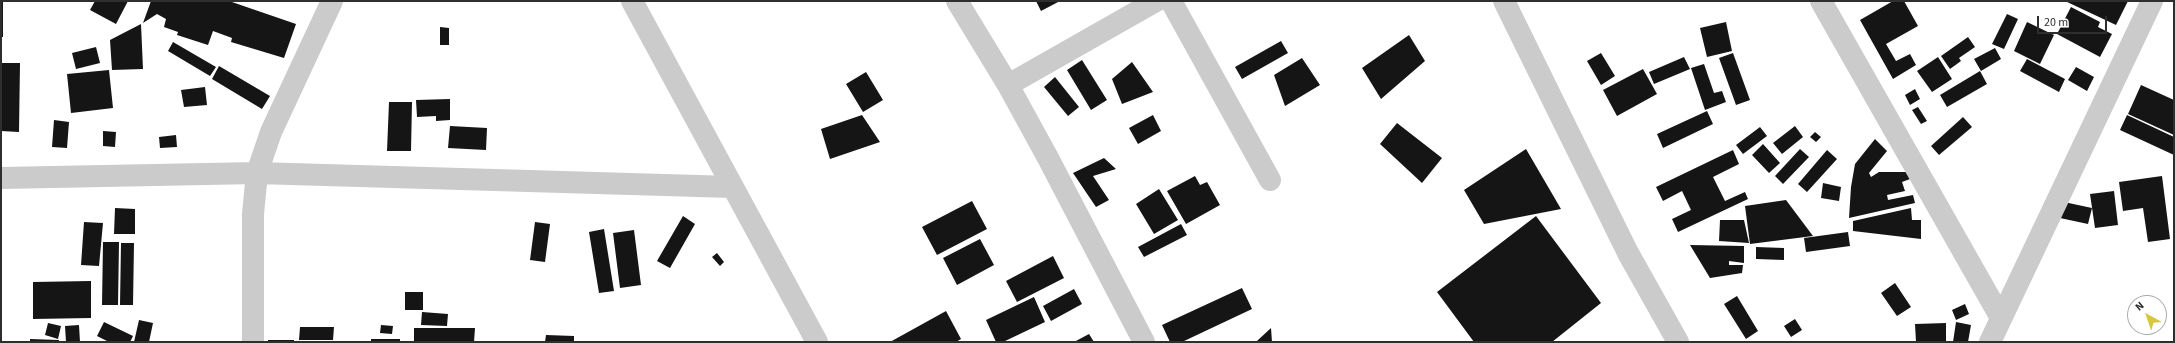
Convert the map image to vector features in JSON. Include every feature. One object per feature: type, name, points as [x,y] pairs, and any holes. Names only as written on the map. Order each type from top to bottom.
[{"type":"street","points":[[253,342],[253,214],[257,173],[271,132],[332,1]]},
{"type":"street","points":[[632,1],[817,342]]},
{"type":"street","points":[[958,1],[1008,85],[1144,342]]},
{"type":"street","points":[[1008,85],[1156,1]]},
{"type":"street","points":[[1171,1],[1270,180]]},
{"type":"street","points":[[1504,1],[1628,253],[1678,342]]},
{"type":"street","points":[[1821,1],[2001,318]]},
{"type":"street","points":[[1990,342],[2152,1]]},
{"type":"street","points":[[1,178],[257,173],[732,187]]},
{"type":"building","points":[[1,1],[3,1],[3,37],[1,37]]},
{"type":"building","points":[[95,1],[128,1],[116,24],[90,10]]},
{"type":"building","points":[[151,1],[229,1],[296,24],[284,58],[231,42],[232,38],[213,31],[208,45],[177,35],[178,32],[164,27],[166,19],[157,14],[143,23]]},
{"type":"building","points":[[1036,1],[1060,1],[1041,11]]},
{"type":"building","points":[[1893,1],[1904,1],[1918,26],[1886,44],[1896,61],[1910,54],[1916,65],[1893,79],[1860,20]]},
{"type":"building","points":[[2065,1],[2128,1],[2116,25]]},
{"type":"building","points":[[2071,7],[2100,22],[2098,27],[2112,34],[2100,57],[2057,34]]},
{"type":"building","points":[[2007,14],[2018,19],[2004,49],[1992,44]]},
{"type":"building","points":[[1726,22],[1732,51],[1707,57],[1700,28]]},
{"type":"building","points":[[2027,22],[2054,35],[2040,64],[2014,51]]},
{"type":"building","points":[[141,24],[143,69],[112,70],[110,40]]},
{"type":"building","points":[[440,27],[449,28],[449,45],[440,45]]},
{"type":"building","points":[[1409,35],[1425,61],[1381,99],[1362,68]]},
{"type":"building","points":[[1968,37],[1975,47],[1959,58],[1961,61],[1950,69],[1941,56]]},
{"type":"building","points":[[1281,41],[1288,53],[1242,79],[1235,67]]},
{"type":"building","points":[[173,42],[216,67],[210,76],[168,51]]},
{"type":"building","points":[[96,47],[100,63],[76,69],[72,53]]},
{"type":"building","points":[[1995,48],[2001,59],[1981,71],[1974,59]]},
{"type":"building","points":[[1601,53],[1615,76],[1601,85],[1587,61]]},
{"type":"building","points":[[1733,53],[1750,100],[1736,105],[1719,58]]},
{"type":"building","points":[[1684,57],[1690,69],[1654,84],[1649,72]]},
{"type":"building","points":[[1938,57],[1952,79],[1932,92],[1917,71]]},
{"type":"building","points":[[1302,58],[1320,85],[1285,106],[1274,75]]},
{"type":"building","points":[[2027,59],[2065,79],[2059,92],[2020,71]]},
{"type":"building","points":[[1082,60],[1107,100],[1091,110],[1067,70]]},
{"type":"building","points":[[1132,62],[1153,92],[1122,104],[1112,79]]},
{"type":"building","points":[[1,63],[20,63],[19,132],[1,131]]},
{"type":"building","points":[[1704,64],[1714,93],[1722,91],[1726,102],[1705,110],[1691,68]]},
{"type":"building","points":[[219,66],[270,96],[262,109],[212,79]]},
{"type":"building","points":[[2076,67],[2094,77],[2087,91],[2068,80]]},
{"type":"building","points":[[1643,69],[1657,94],[1617,116],[1603,90]]},
{"type":"building","points":[[109,70],[113,108],[71,113],[67,74]]},
{"type":"building","points":[[1980,71],[1987,84],[1947,107],[1940,95]]},
{"type":"building","points":[[866,72],[883,100],[863,112],[846,84]]},
{"type":"building","points":[[1055,77],[1079,107],[1068,116],[1044,87]]},
{"type":"building","points":[[2141,85],[2174,100],[2174,135],[2128,114]]},
{"type":"building","points":[[205,87],[207,105],[184,107],[181,90]]},
{"type":"building","points":[[1915,89],[1920,99],[1910,105],[1905,95]]},
{"type":"building","points":[[450,99],[450,120],[436,121],[436,116],[417,117],[416,100]]},
{"type":"building","points":[[389,102],[412,102],[411,151],[387,151]]},
{"type":"building","points":[[1918,107],[1927,121],[1921,124],[1912,110]]},
{"type":"building","points":[[1707,111],[1713,124],[1663,148],[1657,134]]},
{"type":"building","points":[[862,115],[880,142],[830,159],[821,129]]},
{"type":"building","points":[[1153,115],[1161,131],[1138,144],[1129,128]]},
{"type":"building","points":[[2127,115],[2174,137],[2174,155],[2120,130]]},
{"type":"building","points":[[1963,117],[1972,127],[1939,155],[1931,146]]},
{"type":"building","points":[[54,120],[69,122],[67,148],[52,147]]},
{"type":"building","points":[[1397,123],[1442,158],[1422,183],[1380,144]]},
{"type":"building","points":[[450,126],[487,128],[486,150],[448,148]]},
{"type":"building","points":[[1795,126],[1803,137],[1782,154],[1773,143]]},
{"type":"building","points":[[1760,127],[1767,136],[1743,154],[1736,145]]},
{"type":"building","points":[[103,131],[116,132],[115,147],[103,146]]},
{"type":"building","points":[[1815,132],[1821,137],[1816,142],[1810,137]]},
{"type":"building","points":[[176,135],[177,147],[160,148],[159,137]]},
{"type":"building","points":[[1875,139],[1887,151],[1869,173],[1871,177],[1879,172],[1909,172],[1910,179],[1902,182],[1905,191],[1887,195],[1888,200],[1913,195],[1915,203],[1849,218],[1851,187],[1855,164]]},
{"type":"building","points":[[1763,144],[1780,163],[1769,173],[1752,155]]},
{"type":"building","points":[[1526,149],[1561,209],[1484,224],[1464,190]]},
{"type":"building","points":[[1800,149],[1809,157],[1783,184],[1775,176]]},
{"type":"building","points":[[1733,150],[1739,164],[1713,177],[1725,201],[1745,192],[1748,199],[1678,232],[1672,219],[1691,210],[1682,191],[1663,201],[1656,187]]},
{"type":"building","points":[[1827,150],[1837,159],[1807,192],[1798,184]]},
{"type":"building","points":[[1104,158],[1116,169],[1093,176],[1109,200],[1096,207],[1073,173]]},
{"type":"building","points":[[1195,176],[1200,185],[1207,182],[1220,205],[1186,224],[1167,191]]},
{"type":"building","points":[[2162,176],[2170,239],[2148,242],[2143,208],[2123,211],[2119,182]]},
{"type":"building","points":[[1823,183],[1841,187],[1839,201],[1821,198]]},
{"type":"building","points":[[1159,189],[1178,220],[1154,234],[1136,204]]},
{"type":"building","points":[[2114,191],[2118,225],[2095,228],[2090,194]]},
{"type":"building","points":[[1786,200],[1813,236],[1750,244],[1745,206]]},
{"type":"building","points":[[972,201],[987,229],[937,255],[922,227]]},
{"type":"building","points":[[2064,202],[2092,208],[2088,224],[2060,218]]},
{"type":"building","points":[[115,208],[135,209],[135,234],[114,234]]},
{"type":"building","points":[[1911,208],[1912,220],[1921,220],[1921,239],[1853,231],[1853,221]]},
{"type":"building","points":[[683,216],[695,224],[670,268],[657,261]]},
{"type":"building","points":[[1536,216],[1601,303],[1552,342],[1474,342],[1437,292]]},
{"type":"building","points":[[1720,220],[1744,220],[1749,243],[1719,241]]},
{"type":"building","points":[[84,222],[103,223],[99,266],[81,265]]},
{"type":"building","points":[[535,222],[550,224],[545,262],[530,260]]},
{"type":"building","points":[[1181,224],[1187,235],[1144,257],[1138,247]]},
{"type":"building","points":[[604,229],[614,291],[599,293],[589,232]]},
{"type":"building","points":[[634,230],[641,285],[620,288],[613,233]]},
{"type":"building","points":[[1848,232],[1850,246],[1806,252],[1804,238]]},
{"type":"building","points":[[980,239],[994,265],[957,285],[943,258]]},
{"type":"building","points":[[103,242],[119,242],[118,305],[102,305]]},
{"type":"building","points":[[121,243],[134,243],[133,305],[120,305]]},
{"type":"building","points":[[1690,245],[1744,246],[1744,263],[1729,261],[1729,265],[1743,265],[1742,273],[1710,278]]},
{"type":"building","points":[[1756,247],[1784,248],[1784,260],[1756,259]]},
{"type":"building","points":[[717,253],[724,262],[720,266],[712,257]]},
{"type":"building","points":[[1053,256],[1064,278],[1017,302],[1006,281]]},
{"type":"building","points":[[91,281],[91,318],[33,319],[33,282]]},
{"type":"building","points":[[1895,283],[1911,307],[1897,316],[1881,293]]},
{"type":"building","points":[[1242,288],[1252,309],[1182,342],[1170,342],[1162,325]]},
{"type":"building","points":[[1074,289],[1082,304],[1051,321],[1043,306]]},
{"type":"building","points":[[405,292],[423,292],[423,310],[405,310]]},
{"type":"building","points":[[1737,296],[1758,331],[1746,339],[1724,304]]},
{"type":"building","points":[[1034,297],[1045,322],[1003,342],[996,342],[986,320]]},
{"type":"building","points":[[1965,304],[1969,314],[1956,320],[1952,310]]},
{"type":"building","points":[[946,311],[961,339],[956,342],[890,342]]},
{"type":"building","points":[[422,312],[448,314],[447,326],[421,325]]},
{"type":"building","points":[[1795,319],[1802,330],[1791,337],[1784,326]]},
{"type":"building","points":[[139,320],[153,323],[149,342],[134,342]]},
{"type":"building","points":[[104,322],[133,336],[130,342],[109,342],[97,336]]},
{"type":"building","points":[[1956,322],[1971,325],[1968,342],[1953,342]]},
{"type":"building","points":[[48,323],[61,326],[58,339],[45,335]]},
{"type":"building","points":[[1946,323],[1946,342],[1916,342],[1915,324]]},
{"type":"building","points":[[79,325],[80,342],[66,342],[65,326]]},
{"type":"building","points":[[381,325],[393,326],[392,334],[380,333]]},
{"type":"building","points":[[300,327],[334,327],[333,340],[299,340]]},
{"type":"building","points":[[414,328],[475,328],[474,342],[414,342]]},
{"type":"building","points":[[1271,328],[1272,342],[1256,342],[1258,340]]},
{"type":"building","points":[[1089,334],[1094,342],[1074,342]]},
{"type":"building","points":[[546,335],[574,336],[574,342],[545,342]]},
{"type":"building","points":[[30,339],[59,340],[59,342],[30,342]]},
{"type":"building","points":[[371,339],[400,339],[400,342],[371,342]]},
{"type":"building","points":[[268,340],[294,340],[294,342],[268,342]]}]
